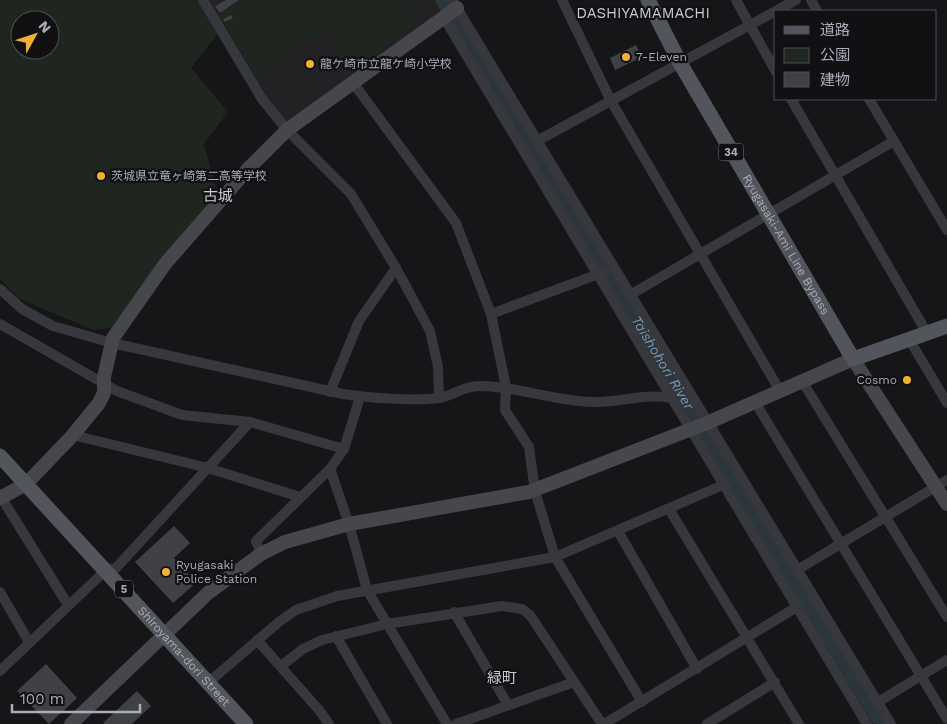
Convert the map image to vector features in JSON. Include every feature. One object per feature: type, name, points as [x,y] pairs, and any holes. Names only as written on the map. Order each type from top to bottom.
[{"type":"main road","name":"Ryugasaki-Ami Line Bypass","points":[[648,0],[680,63],[853,359]]},
{"type":"main road","points":[[853,359],[947,326]]},
{"type":"main road","name":"Shiroyama-dori Street","points":[[0,456],[246,724]]},
{"type":"street","points":[[203,0],[262,99],[287,130],[351,194],[396,268],[430,331],[438,367],[439,398]]},
{"type":"street","points":[[562,0],[611,101],[780,391]]},
{"type":"street","points":[[736,0],[774,69]]},
{"type":"street","points":[[778,10],[796,0]]},
{"type":"street","points":[[68,605],[0,498],[26,484],[72,436],[99,403],[104,393],[113,338],[165,264],[247,170],[287,130],[444,18],[454,4],[537,141],[671,398],[681,411],[690,430],[723,485],[791,594],[866,724]]},
{"type":"street","points":[[537,141],[774,12]]},
{"type":"street","points":[[444,18],[606,271],[630,295],[890,724]]},
{"type":"street","points":[[354,84],[456,223],[490,314],[506,386],[505,410],[530,447],[535,490],[555,557],[642,702]]},
{"type":"street","points":[[792,100],[927,333]]},
{"type":"street","points":[[870,100],[947,230]]},
{"type":"street","points":[[630,295],[894,141]]},
{"type":"street","points":[[330,392],[359,321],[396,268]]},
{"type":"street","points":[[490,314],[606,271]]},
{"type":"street","points":[[0,289],[22,309],[53,326],[112,343],[360,397],[439,398],[468,386],[506,386],[590,402],[614,402],[640,396],[671,398]]},
{"type":"street","points":[[0,324],[116,392],[182,415],[250,422],[344,448]]},
{"type":"street","points":[[909,339],[947,403]]},
{"type":"street","points":[[71,724],[208,593],[261,554],[285,542],[348,524],[535,490],[707,423],[853,359],[942,483],[947,504]]},
{"type":"street","points":[[802,381],[947,617]]},
{"type":"street","points":[[261,554],[256,541],[330,469],[344,448],[360,397]]},
{"type":"street","points":[[755,402],[947,719]]},
{"type":"street","points":[[681,411],[696,404]]},
{"type":"street","points":[[0,671],[106,570],[116,568],[250,422]]},
{"type":"street","points":[[72,436],[208,468],[300,497]]},
{"type":"street","points":[[330,469],[367,590],[447,724]]},
{"type":"street","points":[[797,570],[942,483]]},
{"type":"street","points":[[209,682],[257,640],[296,610],[337,596],[555,557],[723,485]]},
{"type":"street","points":[[669,509],[799,724]]},
{"type":"street","points":[[618,531],[697,669]]},
{"type":"street","points":[[791,594],[805,586]]},
{"type":"street","points":[[0,592],[29,642]]},
{"type":"street","points":[[281,666],[303,650],[336,636],[387,624],[454,612],[502,606],[522,609],[530,615],[603,724],[797,607]]},
{"type":"street","points":[[454,612],[508,705]]},
{"type":"street","points":[[336,636],[387,724]]},
{"type":"street","points":[[257,640],[281,666],[328,724]]},
{"type":"street","points":[[878,702],[947,660]]},
{"type":"street","points":[[456,724],[574,682]]},
{"type":"street","points":[[707,724],[775,682]]},
{"type":"shaded area","name":"龍ケ崎市立龍ケ崎小学校","points":[[208,0],[436,0],[443,11],[287,124],[264,96]]},
{"type":"green space","name":"茨城県立竜ヶ崎第二高等学校","points":[[0,0],[200,0],[219,32],[191,68],[228,112],[204,144],[217,193],[111,328],[93,330],[20,299],[0,279]]},
{"type":"green space","points":[[244,0],[405,0],[419,20],[356,70],[328,28],[255,75],[219,15]]},
{"type":"building","points":[[226,0],[239,0],[220,13],[215,6]]},
{"type":"building","points":[[231,15],[233,18],[225,22],[223,19]]},
{"type":"building","name":"7-Eleven","points":[[636,45],[642,57],[615,70],[610,58]]},
{"type":"building","name":"Ryugasaki Police Station","points":[[174,526],[190,543],[174,558],[196,583],[173,603],[135,562]]},
{"type":"building","points":[[46,664],[77,698],[49,724],[17,691]]},
{"type":"building","points":[[137,691],[151,706],[132,724],[103,723]]},
{"type":"waterway","name":"Taishohori River","points":[[443,0],[882,724]]},
{"type":"place","name":"7-Eleven","points":[[626,57]]},
{"type":"place","name":"龍ケ崎市立龍ケ崎小学校","points":[[310,64]]},
{"type":"place","name":"茨城県立竜ヶ崎第二高等学校","points":[[101,176]]},
{"type":"place","name":"Cosmo","points":[[907,380]]},
{"type":"place","name":"Ryugasaki Police Station","points":[[166,572]]},
{"type":"district","name":"DASHIYAMAMACHI","points":[[643,13]]},
{"type":"district","name":"古城","points":[[218,196]]},
{"type":"district","name":"緑町","points":[[502,678]]}]
